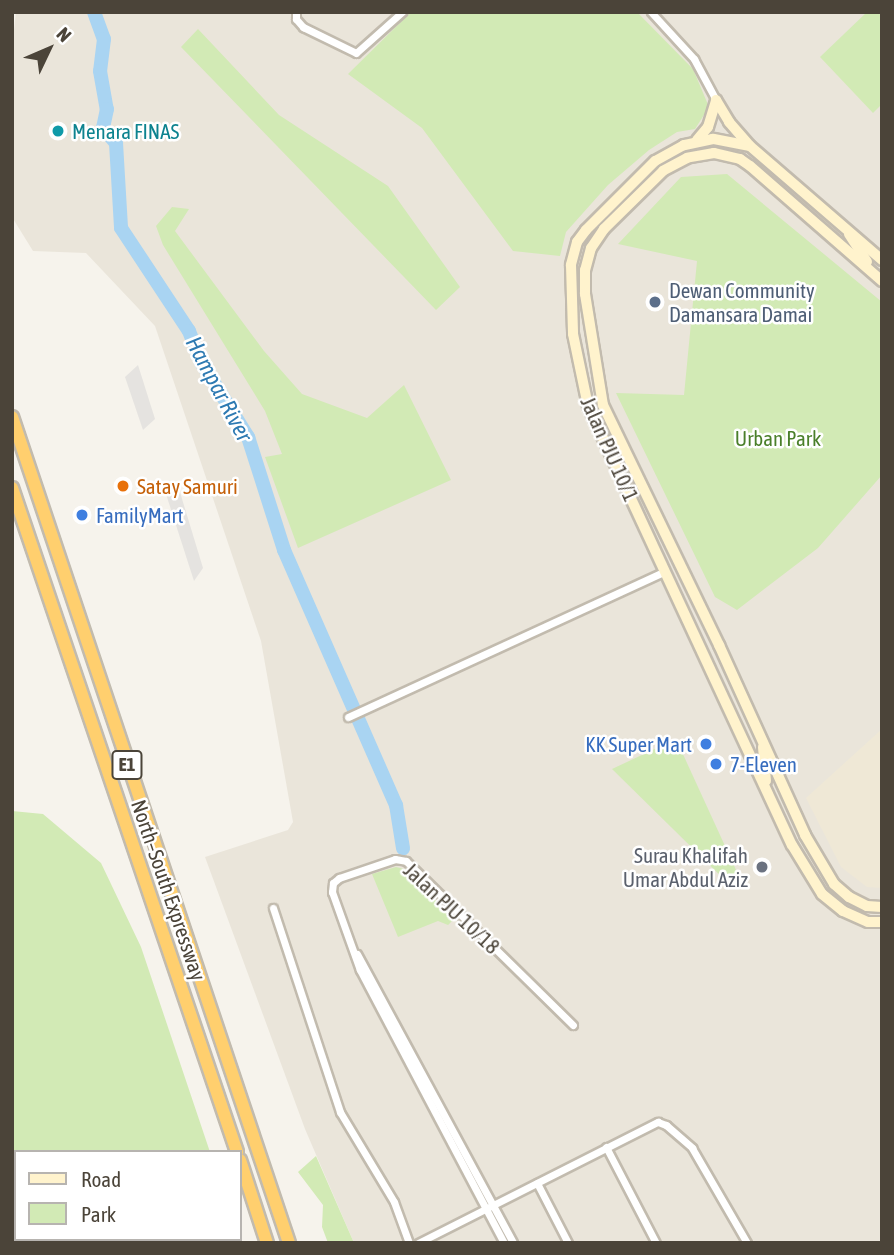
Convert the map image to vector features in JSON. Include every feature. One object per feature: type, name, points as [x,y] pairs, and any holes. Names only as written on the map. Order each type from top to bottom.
[{"type":"highway","name":"North–South Expressway","points":[[12,417],[289,1243]]},
{"type":"highway","name":"North–South Expressway","points":[[12,488],[236,1150]]},
{"type":"highway","points":[[242,1166],[267,1243]]},
{"type":"street","points":[[296,12],[296,19],[303,27],[356,53],[402,12]]},
{"type":"street","points":[[651,12],[694,59],[729,122],[750,146]]},
{"type":"street","points":[[696,140],[708,127],[716,100]]},
{"type":"street","name":"Jalan PJU 10/1","points":[[882,260],[750,146],[726,139],[696,140],[654,161],[586,230],[577,242],[571,265],[573,334],[587,404],[792,845],[822,894],[843,911],[868,922],[882,922]]},
{"type":"street","name":"Jalan PJU 10/1","points":[[882,279],[750,166],[727,156],[698,155],[678,161],[625,207],[591,248],[585,270],[585,294],[603,405],[805,835],[834,884],[849,897],[867,906],[882,907]]},
{"type":"street","points":[[625,207],[654,161]]},
{"type":"street","points":[[848,230],[860,255],[882,279]]},
{"type":"street","points":[[621,476],[652,507]]},
{"type":"street","points":[[348,717],[665,571]]},
{"type":"street","points":[[762,740],[766,788]]},
{"type":"street","name":"Jalan PJU 10/18","points":[[513,1243],[490,1208],[352,945],[332,892],[333,883],[339,878],[395,859],[406,861],[573,1025]]},
{"type":"street","points":[[274,908],[340,1112],[394,1202],[409,1243]]},
{"type":"street","points":[[418,1243],[651,1123],[666,1125],[700,1159],[747,1243]]},
{"type":"street","points":[[606,1147],[656,1243]]},
{"type":"street","points":[[537,1183],[568,1243]]},
{"type":"street","name":"Jalan PJU 10/18","points":[[490,1208],[504,1243]]},
{"type":"shaded area","points":[[16,12],[882,12],[882,1243],[354,1243],[305,1129],[205,857],[288,830],[293,822],[261,641],[155,326],[86,253],[33,251],[12,217],[12,47]]},
{"type":"shaded area","points":[[138,365],[155,419],[143,430],[125,377]]},
{"type":"shaded area","points":[[179,489],[203,568],[194,581],[166,494]]},
{"type":"shaded area","points":[[882,729],[882,888],[867,887],[841,867],[806,798]]},
{"type":"green space","points":[[411,12],[637,12],[693,69],[709,107],[695,129],[677,132],[649,150],[608,185],[566,232],[560,256],[513,251],[422,128],[348,74]]},
{"type":"green space","points":[[867,12],[882,12],[882,104],[873,113],[820,57]]},
{"type":"green space","points":[[198,29],[279,115],[388,186],[460,287],[436,310],[181,47]]},
{"type":"green space","name":"Urban Park","points":[[727,174],[882,302],[882,475],[818,548],[737,610],[715,597],[616,393],[684,395],[697,261],[618,244],[681,177]]},
{"type":"green space","points":[[172,207],[189,209],[175,231],[264,351],[302,394],[367,418],[404,385],[451,480],[298,548],[265,457],[282,454],[265,411],[163,245],[156,226]]},
{"type":"green space","points":[[676,739],[742,883],[734,889],[612,769]]},
{"type":"green space","points":[[12,811],[43,814],[101,863],[141,947],[209,1150],[14,1150],[14,1241],[239,1243],[12,1243]]},
{"type":"green space","points":[[396,867],[404,869],[454,919],[448,925],[438,921],[398,937],[372,874]]},
{"type":"green space","points":[[316,1156],[354,1243],[328,1243],[322,1227],[323,1205],[298,1172]]},
{"type":"waterway","name":"Hampar River","points":[[94,12],[104,39],[100,71],[107,109],[103,128],[116,143],[121,228],[189,331],[201,362],[248,437],[284,550],[396,805],[403,848]]},
{"type":"place","name":"Menara FINAS","points":[[58,131]]},
{"type":"place","name":"Dewan Community Damansara Damai","points":[[655,302]]},
{"type":"place","name":"Satay Samuri","points":[[123,486]]},
{"type":"place","name":"FamilyMart","points":[[82,515]]},
{"type":"place","name":"KK Super Mart","points":[[706,744]]},
{"type":"place","name":"7-Eleven","points":[[716,764]]},
{"type":"place","name":"Surau Khalifah Umar Abdul Aziz","points":[[762,867]]}]
